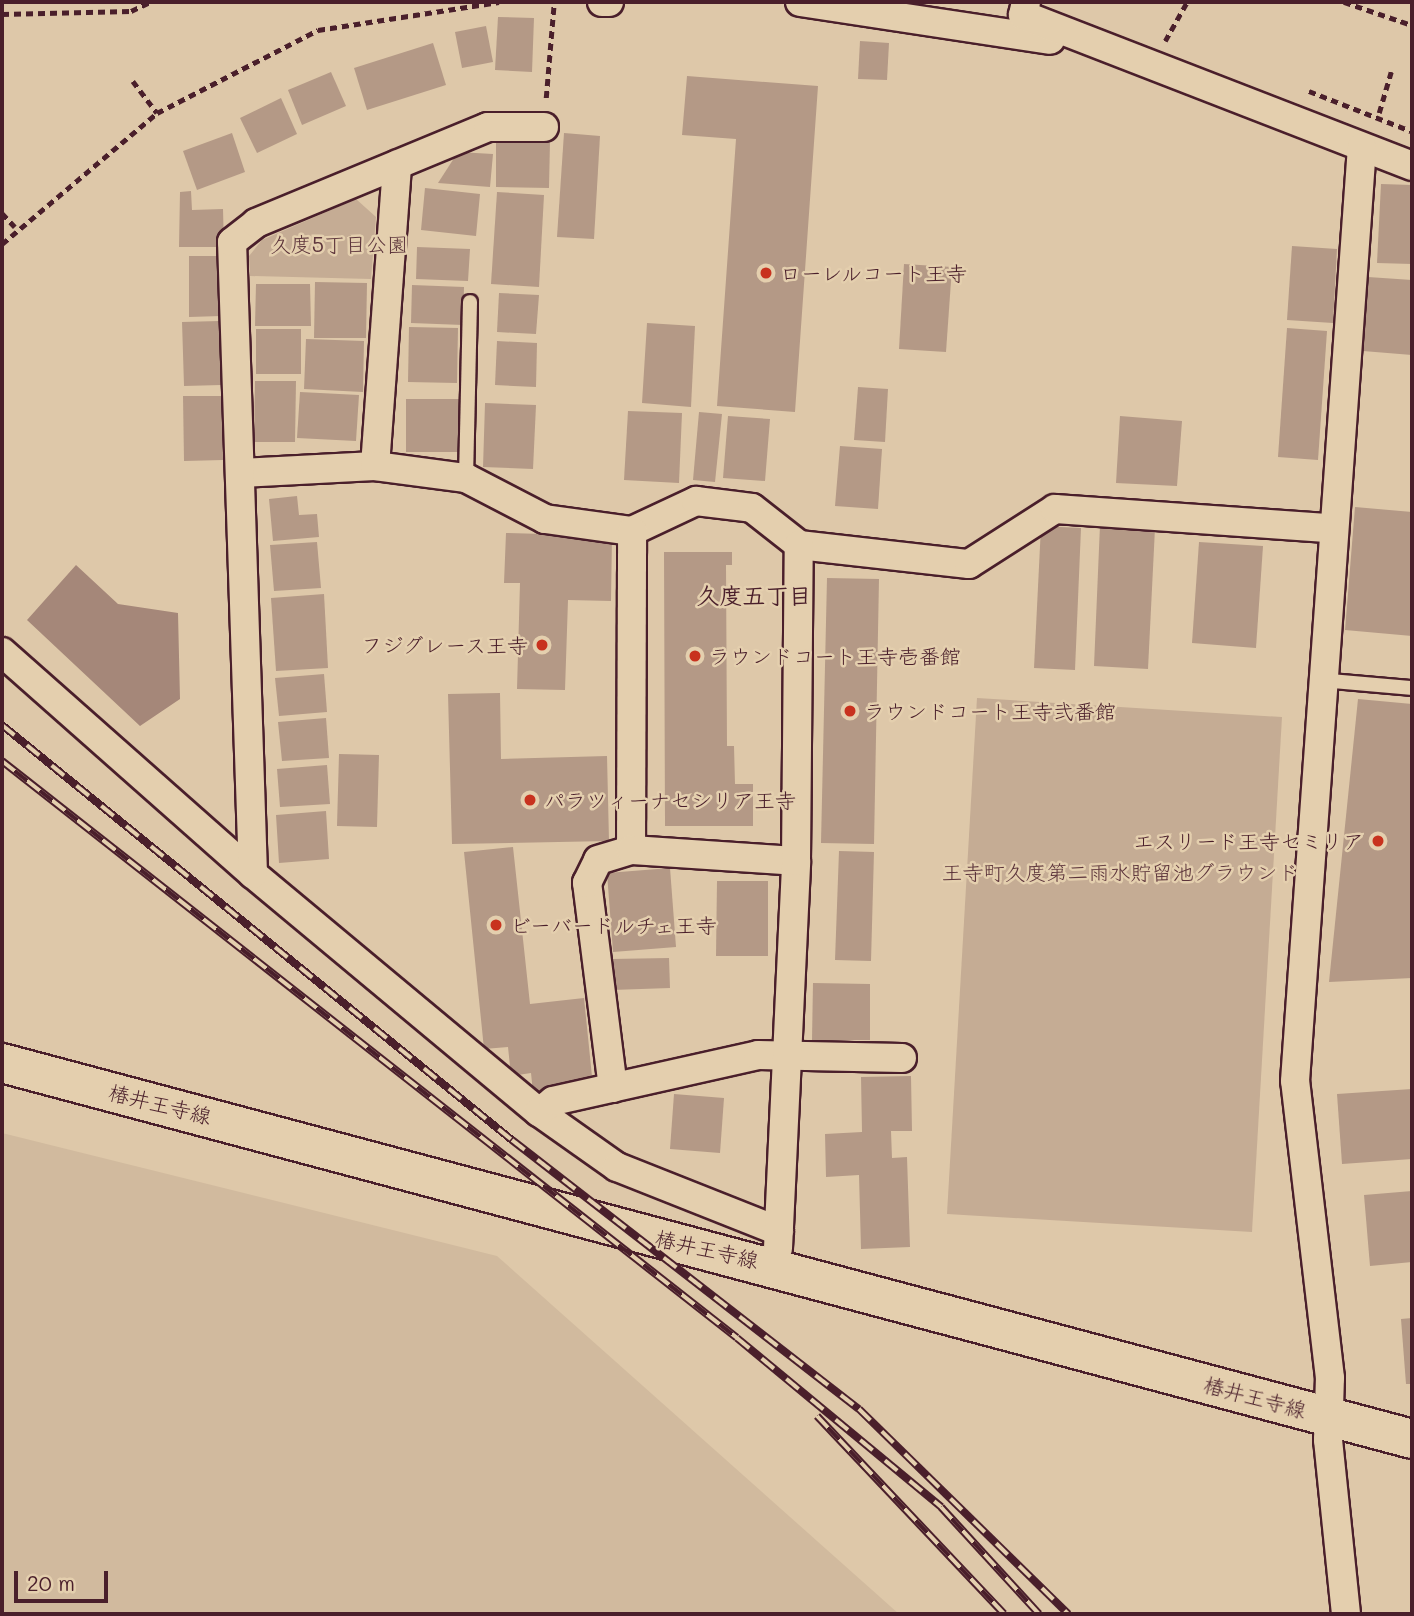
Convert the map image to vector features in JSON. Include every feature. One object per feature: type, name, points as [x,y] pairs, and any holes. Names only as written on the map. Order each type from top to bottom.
[{"type":"main road","name":"椿井王寺線","points":[[2,1063],[778,1248],[1329,1417],[1412,1439]]},
{"type":"street","points":[[603,2],[609,2]]},
{"type":"street","points":[[800,2],[999,28],[1154,54]]},
{"type":"street","points":[[1026,2],[1023,15],[1154,54],[1362,148],[1412,166]]},
{"type":"street","points":[[253,874],[232,242],[256,223],[488,127],[544,127]]},
{"type":"street","points":[[1346,1614],[1295,1081],[1330,528],[1362,148]]},
{"type":"street","points":[[375,466],[397,165]]},
{"type":"street","points":[[241,473],[375,466],[466,478],[545,519],[632,531],[696,502],[752,508],[799,545],[969,564],[1055,509],[1330,528]]},
{"type":"street","points":[[631,850],[632,531]]},
{"type":"street","points":[[2,652],[253,874],[539,1112],[617,1167],[778,1248],[796,860],[799,545]]},
{"type":"street","points":[[613,1088],[587,883],[598,860],[631,850],[796,860]]},
{"type":"street","points":[[539,1112],[553,1101],[758,1055],[902,1058]]},
{"type":"lane","points":[[466,478],[470,302]]},
{"type":"lane","points":[[1320,680],[1412,688]]},
{"type":"path","points":[[2,14],[131,11],[150,2]]},
{"type":"path","points":[[2,244],[15,227],[157,113],[318,30],[499,2]]},
{"type":"path","points":[[544,127],[554,2]]},
{"type":"path","points":[[1154,54],[1187,2]]},
{"type":"path","points":[[1344,2],[1412,25]]},
{"type":"path","points":[[1379,113],[1391,72]]},
{"type":"path","points":[[133,81],[157,113]]},
{"type":"path","points":[[2,213],[15,227]]},
{"type":"shaded area","points":[[76,565],[118,604],[178,613],[180,699],[140,726],[27,620]]},
{"type":"shaded area","points":[[2,1133],[497,1256],[899,1614],[2,1614]]},
{"type":"green space","name":"久度5丁目公園","points":[[356,199],[376,217],[371,279],[250,276],[249,256],[262,240]]},
{"type":"green space","name":"王寺町久度第二雨水貯留池グラウンド","points":[[977,698],[1282,717],[1252,1232],[947,1214]]},
{"type":"building","points":[[498,17],[534,18],[532,72],[495,70]]},
{"type":"building","points":[[486,26],[493,62],[462,68],[455,32]]},
{"type":"building","points":[[860,41],[889,43],[887,80],[858,79]]},
{"type":"building","points":[[433,43],[446,85],[367,110],[354,68]]},
{"type":"building","points":[[331,72],[346,106],[302,125],[288,90]]},
{"type":"building","name":"ローレルコート王寺","points":[[687,76],[818,86],[795,412],[717,406],[736,139],[682,135]]},
{"type":"building","points":[[281,98],[297,134],[257,153],[240,118]]},
{"type":"building","points":[[232,133],[245,172],[197,190],[183,151]]},
{"type":"building","points":[[564,133],[600,136],[594,239],[557,237]]},
{"type":"building","points":[[496,140],[550,141],[549,188],[496,187]]},
{"type":"building","points":[[458,152],[493,154],[490,187],[438,183]]},
{"type":"building","points":[[1381,184],[1412,185],[1412,264],[1377,263]]},
{"type":"building","points":[[425,188],[480,194],[476,236],[421,230]]},
{"type":"building","points":[[191,191],[192,210],[223,209],[224,247],[179,247],[180,192]]},
{"type":"building","points":[[497,192],[544,195],[539,287],[491,284]]},
{"type":"building","points":[[1292,246],[1337,249],[1333,323],[1287,320]]},
{"type":"building","points":[[417,247],[470,249],[468,281],[416,279]]},
{"type":"building","points":[[189,256],[221,256],[221,316],[189,317]]},
{"type":"building","points":[[904,264],[952,267],[946,352],[899,349]]},
{"type":"building","points":[[1368,277],[1412,280],[1412,355],[1363,351]]},
{"type":"building","points":[[315,282],[367,283],[366,338],[314,338]]},
{"type":"building","points":[[256,284],[310,284],[311,326],[255,326]]},
{"type":"building","points":[[412,285],[464,287],[463,325],[411,323]]},
{"type":"building","points":[[499,293],[539,295],[536,334],[497,332]]},
{"type":"building","points":[[219,321],[221,385],[184,386],[182,322]]},
{"type":"building","points":[[647,323],[695,326],[691,407],[642,403]]},
{"type":"building","points":[[409,327],[458,328],[457,383],[408,382]]},
{"type":"building","points":[[1287,328],[1327,331],[1318,460],[1278,457]]},
{"type":"building","points":[[256,329],[301,329],[301,374],[256,374]]},
{"type":"building","points":[[306,339],[364,341],[363,392],[304,389]]},
{"type":"building","points":[[497,341],[537,343],[536,387],[495,385]]},
{"type":"building","points":[[255,381],[296,381],[295,442],[254,442]]},
{"type":"building","points":[[858,387],[888,389],[885,442],[854,440]]},
{"type":"building","points":[[300,392],[359,395],[356,441],[297,438]]},
{"type":"building","points":[[183,396],[222,396],[223,460],[184,461]]},
{"type":"building","points":[[406,399],[459,399],[458,452],[406,452]]},
{"type":"building","points":[[485,403],[536,405],[533,469],[483,467]]},
{"type":"building","points":[[628,411],[682,413],[679,483],[624,480]]},
{"type":"building","points":[[699,412],[722,414],[715,482],[693,480]]},
{"type":"building","points":[[728,416],[770,419],[765,481],[723,478]]},
{"type":"building","points":[[1120,416],[1182,421],[1177,486],[1116,483]]},
{"type":"building","points":[[840,446],[882,449],[878,509],[835,506]]},
{"type":"building","points":[[297,496],[299,515],[317,514],[319,537],[273,541],[269,499]]},
{"type":"building","points":[[1355,507],[1412,512],[1412,636],[1345,630]]},
{"type":"building","points":[[1100,525],[1155,528],[1148,669],[1094,666]]},
{"type":"building","points":[[1041,526],[1081,528],[1075,670],[1034,668]]},
{"type":"building","name":"フジグレース王寺","points":[[506,533],[612,536],[611,601],[568,600],[565,690],[517,689],[520,583],[504,583]]},
{"type":"building","points":[[317,542],[321,588],[274,591],[270,545]]},
{"type":"building","points":[[1199,542],[1263,546],[1256,648],[1192,643]]},
{"type":"building","name":"ラウンドコート王寺壱番館","points":[[664,552],[732,552],[732,565],[726,565],[727,746],[734,746],[735,784],[753,784],[753,826],[665,826]]},
{"type":"building","name":"ラウンドコート王寺弐番館","points":[[827,578],[879,579],[874,844],[821,843]]},
{"type":"building","points":[[324,594],[328,668],[276,671],[271,598]]},
{"type":"building","points":[[324,674],[327,712],[279,716],[275,678]]},
{"type":"building","name":"パラツィーナセシリア王寺","points":[[500,693],[501,759],[607,756],[609,841],[452,844],[448,694]]},
{"type":"building","name":"エスリード王寺セミリア","points":[[1358,699],[1412,704],[1412,978],[1329,982]]},
{"type":"building","points":[[326,718],[329,758],[282,761],[278,722]]},
{"type":"building","points":[[339,754],[379,755],[377,827],[337,826]]},
{"type":"building","points":[[327,765],[330,804],[280,807],[277,769]]},
{"type":"building","points":[[326,811],[329,859],[279,863],[276,815]]},
{"type":"building","name":"ビーバードルチェ王寺","points":[[513,847],[530,1004],[584,998],[594,1096],[534,1102],[531,1073],[511,1076],[508,1047],[484,1049],[464,852]]},
{"type":"building","points":[[839,851],[874,852],[871,961],[835,960]]},
{"type":"building","points":[[670,868],[676,947],[613,952],[607,873]]},
{"type":"building","points":[[717,881],[768,881],[768,956],[716,956]]},
{"type":"building","points":[[669,958],[670,988],[612,990],[611,959]]},
{"type":"building","points":[[813,983],[870,984],[870,1040],[812,1040]]},
{"type":"building","points":[[911,1076],[912,1131],[891,1131],[892,1158],[907,1157],[910,1247],[861,1249],[859,1175],[826,1177],[825,1134],[862,1132],[861,1077]]},
{"type":"building","points":[[1412,1089],[1412,1159],[1342,1164],[1337,1094]]},
{"type":"building","points":[[674,1094],[724,1098],[720,1153],[670,1149]]},
{"type":"building","points":[[1412,1191],[1412,1262],[1370,1266],[1364,1195]]},
{"type":"building","points":[[1412,1318],[1412,1384],[1406,1384],[1401,1319]]},
{"type":"railway","points":[[2,725],[512,1140],[859,1409],[1068,1614]]},
{"type":"railway","points":[[2,761],[737,1338],[941,1507],[1039,1614]]},
{"type":"railway","points":[[817,1416],[1004,1614]]},
{"type":"place","name":"ローレルコート王寺","points":[[766,273]]},
{"type":"place","name":"フジグレース王寺","points":[[542,645]]},
{"type":"place","name":"ラウンドコート王寺壱番館","points":[[695,656]]},
{"type":"place","name":"ラウンドコート王寺弐番館","points":[[850,711]]},
{"type":"place","name":"パラツィーナセシリア王寺","points":[[530,800]]},
{"type":"place","name":"エスリード王寺セミリア","points":[[1378,841]]},
{"type":"place","name":"ビーバードルチェ王寺","points":[[496,925]]},
{"type":"district","name":"久度五丁目","points":[[754,595]]}]
